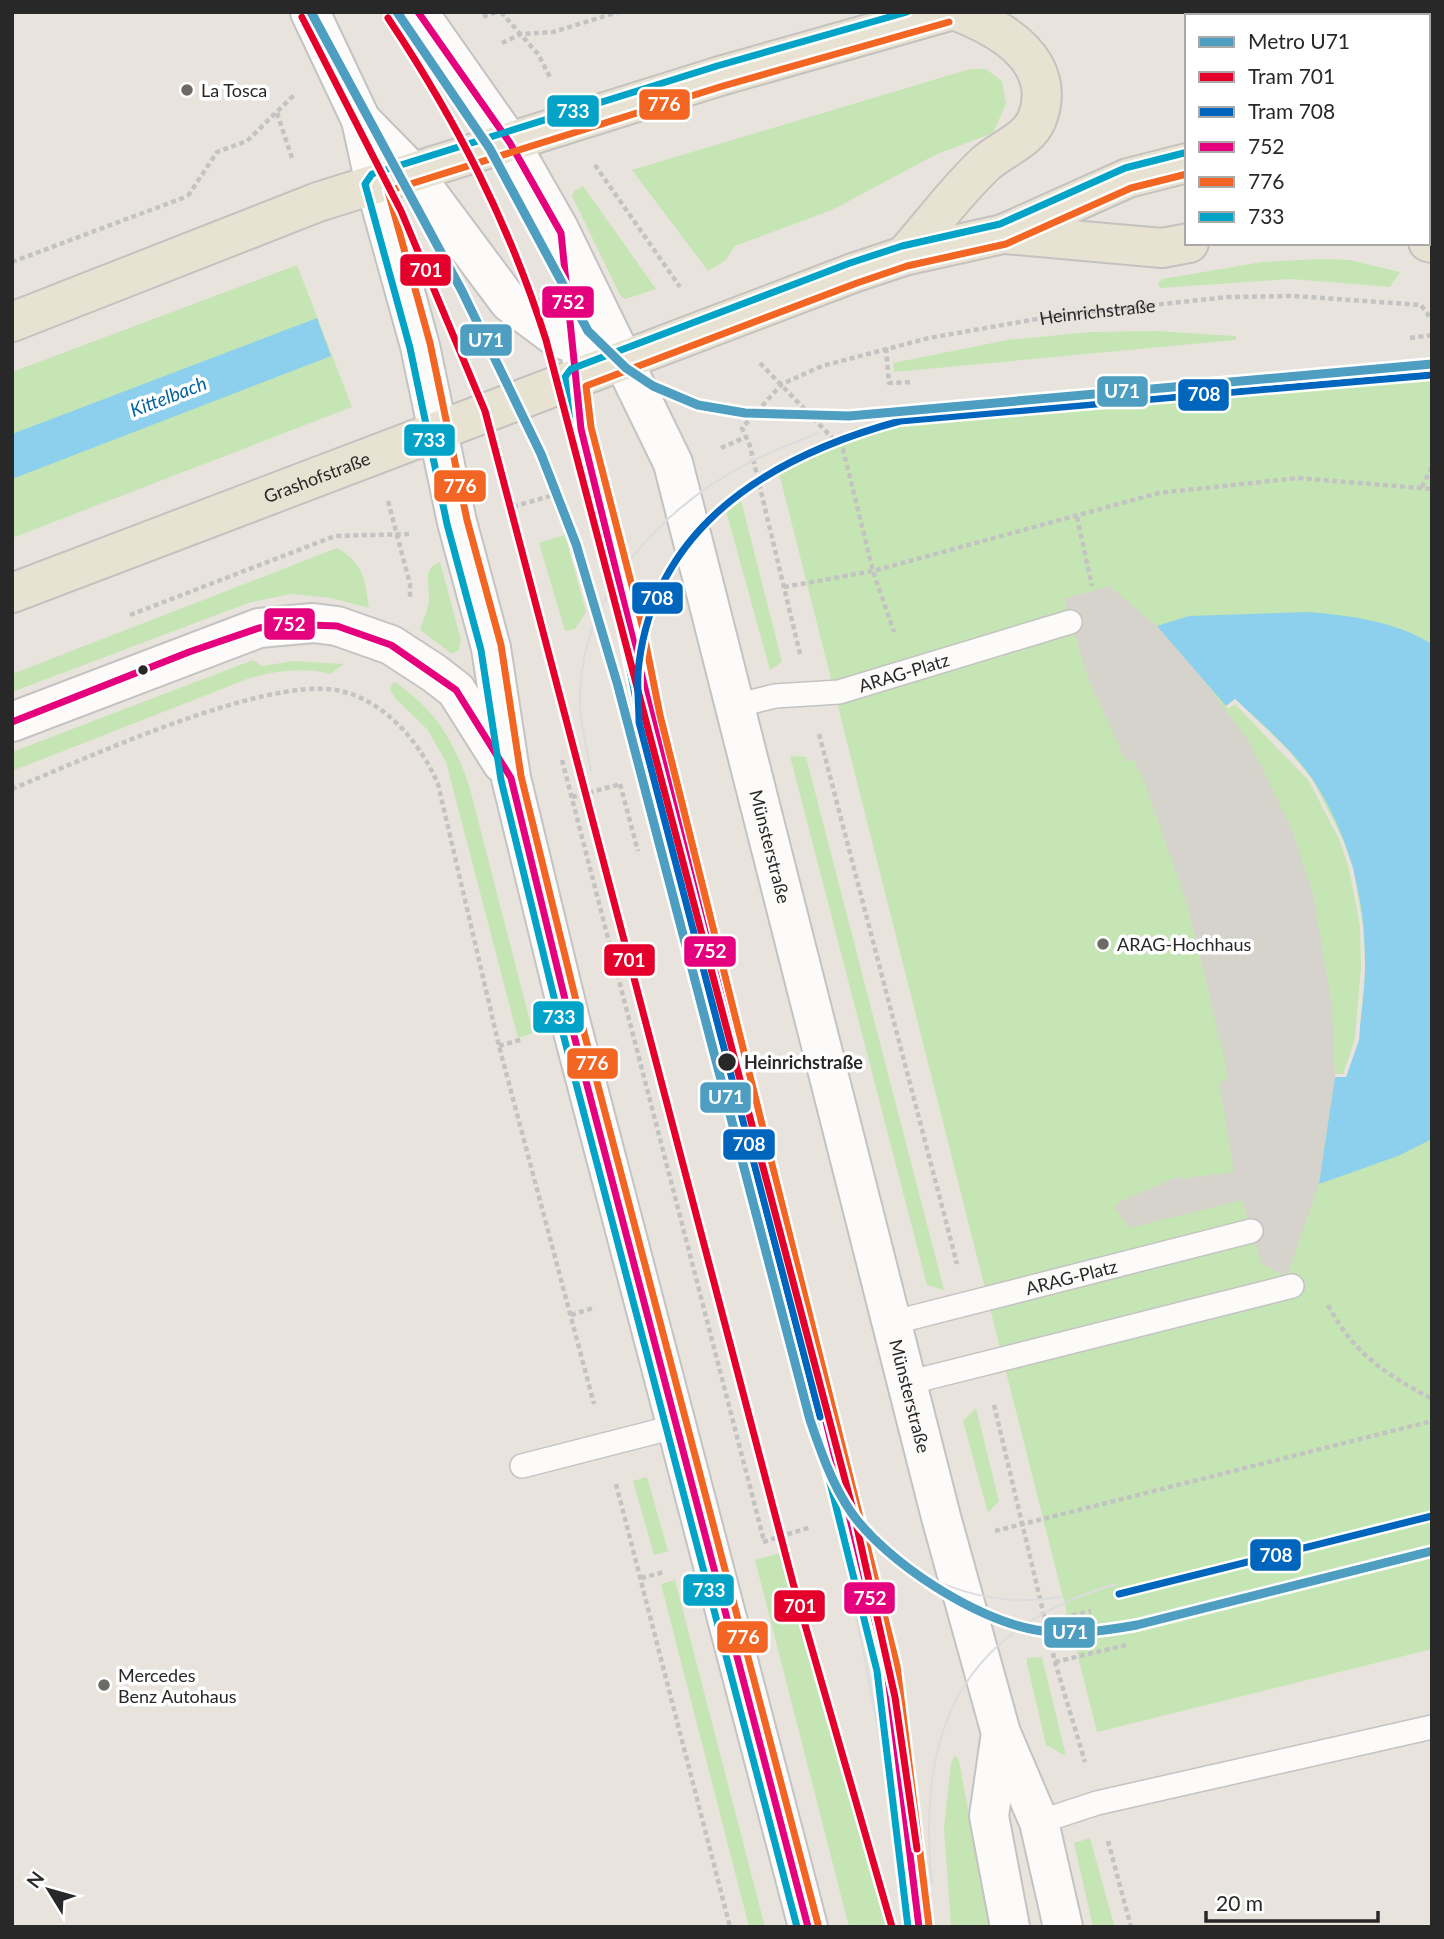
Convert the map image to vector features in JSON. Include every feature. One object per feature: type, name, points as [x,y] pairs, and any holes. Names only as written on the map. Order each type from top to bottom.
[{"type":"main road","points":[[310,12],[361,120],[375,184],[420,346],[491,648],[511,778],[571,1024],[808,1927]]},
{"type":"main road","name":"Münsterstraße","points":[[418,12],[510,143],[561,233],[673,463],[907,1384],[1001,1733],[1039,1822],[1063,1927]]},
{"type":"main road","points":[[12,322],[318,202],[720,76],[946,12]]},
{"type":"main road","points":[[904,256],[986,163],[1020,139],[1037,119],[1040,89],[1034,63],[1012,38],[959,12]]},
{"type":"main road","points":[[361,120],[413,173],[509,302],[536,324],[573,361]]},
{"type":"main road","points":[[621,361],[904,256],[1003,234],[1128,178],[1185,164]]},
{"type":"main road","points":[[1003,234],[1162,248],[1185,244]]},
{"type":"main road","name":"Grashofstraße","points":[[12,593],[438,431],[573,361],[621,361]]},
{"type":"main road","points":[[12,722],[258,628],[313,623],[337,626],[391,645],[442,678],[456,690],[511,778]]},
{"type":"main road","name":"Münsterstraße","points":[[1001,1733],[989,1816],[1010,1927]]},
{"type":"lane","points":[[561,233],[581,429],[632,628],[650,718],[887,1669],[919,1927]]},
{"type":"lane","name":"ARAG-Platz","points":[[735,706],[775,696],[839,692],[1070,622]]},
{"type":"lane","name":"ARAG-Platz","points":[[891,1323],[1251,1231]]},
{"type":"lane","points":[[907,1384],[1292,1286]]},
{"type":"lane","points":[[522,1465],[678,1426]]},
{"type":"lane","points":[[1039,1822],[1097,1803],[1432,1727]]},
{"type":"path","points":[[501,12],[538,54]]},
{"type":"path","points":[[501,44],[521,34],[553,32],[618,12]]},
{"type":"path","points":[[12,262],[188,196],[218,152],[247,141],[297,92]]},
{"type":"path","points":[[277,113],[289,153]]},
{"type":"path","points":[[602,180],[676,283]]},
{"type":"path","name":"Heinrichstraße","points":[[782,384],[822,366],[886,348],[1059,315],[1227,297],[1294,296],[1421,305],[1432,320]]},
{"type":"path","points":[[1410,338],[1432,335]]},
{"type":"path","points":[[886,348],[889,383],[912,382]]},
{"type":"path","points":[[765,368],[843,449],[873,571],[908,672]]},
{"type":"path","points":[[782,384],[742,428],[968,1304]]},
{"type":"path","points":[[716,450],[746,437]]},
{"type":"path","points":[[1422,487],[1432,466]]},
{"type":"path","points":[[784,587],[873,571],[1159,494],[1223,484],[1298,478],[1432,489]]},
{"type":"path","points":[[505,509],[558,494]]},
{"type":"path","points":[[388,502],[410,584],[411,603]]},
{"type":"path","points":[[1077,517],[1093,591]]},
{"type":"path","points":[[130,615],[335,536],[399,536]]},
{"type":"path","points":[[12,789],[193,718],[275,693],[318,688],[362,698],[409,735],[428,761],[438,784],[499,1046],[641,1578],[730,1927]]},
{"type":"path","points":[[561,759],[764,1542]]},
{"type":"path","points":[[572,797],[628,783]]},
{"type":"path","points":[[499,1046],[523,1039]]},
{"type":"path","points":[[1322,1293],[1356,1349],[1383,1371],[1432,1399]]},
{"type":"path","points":[[571,1315],[593,1308]]},
{"type":"path","points":[[984,1364],[1055,1662],[1126,1645]]},
{"type":"path","points":[[993,1532],[1432,1421]]},
{"type":"path","points":[[752,1548],[803,1529]]},
{"type":"path","points":[[641,1578],[673,1570]]},
{"type":"path","points":[[1047,1621],[1091,1611]]},
{"type":"green space","points":[[970,69],[986,69],[1002,81],[1006,104],[993,133],[935,155],[832,210],[735,246],[726,260],[708,271],[632,170]]},
{"type":"green space","points":[[583,186],[656,289],[625,299],[620,295],[572,196],[574,191]]},
{"type":"green space","points":[[1350,260],[1400,272],[1390,287],[1291,279],[1160,288],[1158,284],[1162,279],[1262,262]]},
{"type":"green space","points":[[297,265],[352,407],[12,538],[12,372]]},
{"type":"green space","points":[[1156,331],[1236,336],[1236,340],[894,372],[893,363],[1007,340],[1090,332]]},
{"type":"green space","points":[[1312,377],[1432,379],[1432,1649],[1097,1732],[779,473],[854,428],[890,419]]},
{"type":"green space","points":[[741,500],[782,662],[770,670],[726,511]]},
{"type":"green space","points":[[565,535],[586,612],[575,629],[565,631],[539,543]]},
{"type":"green space","points":[[337,548],[353,560],[362,573],[369,608],[331,598],[291,594],[248,603],[12,692],[12,674]]},
{"type":"green space","points":[[440,562],[461,640],[459,650],[452,654],[420,630],[429,602],[428,574],[434,565]]},
{"type":"green space","points":[[253,660],[262,666],[294,661],[344,664],[330,674],[290,671],[250,678],[12,771],[12,752]]},
{"type":"green space","points":[[394,681],[432,714],[449,739],[463,768],[533,1033],[518,1038],[446,762],[427,729],[395,698],[390,689]]},
{"type":"green space","points":[[790,756],[806,757],[944,1290],[927,1285]]},
{"type":"green space","points":[[976,1408],[999,1501],[988,1513],[963,1421]]},
{"type":"green space","points":[[647,1477],[668,1551],[654,1555],[633,1481]]},
{"type":"green space","points":[[780,1553],[890,1927],[849,1927],[755,1560]]},
{"type":"green space","points":[[675,1580],[765,1927],[749,1927],[661,1584]]},
{"type":"green space","points":[[1042,1657],[1066,1756],[1046,1745],[1027,1663],[1027,1658]]},
{"type":"green space","points":[[955,1755],[959,1761],[990,1927],[951,1927],[944,1828],[951,1763]]},
{"type":"green space","points":[[1090,1838],[1114,1925],[1093,1927],[1074,1843]]},
{"type":"shaded area","points":[[1109,586],[1166,634],[1250,743],[1292,830],[1313,894],[1332,1004],[1335,1077],[1319,1184],[1287,1277],[1261,1263],[1242,1200],[1129,1228],[1115,1208],[1119,1202],[1180,1176],[1181,1179],[1234,1172],[1219,1082],[1228,1080],[1188,907],[1148,792],[1134,760],[1126,762],[1088,678],[1064,599]]},
{"type":"water","name":"Kittelbach","points":[[317,318],[331,356],[12,479],[12,434]]},
{"type":"water","points":[[1309,612],[1388,625],[1432,644],[1432,1139],[1398,1156],[1319,1184],[1335,1077],[1346,1077],[1363,1002],[1363,925],[1357,886],[1347,849],[1313,780],[1296,758],[1235,699],[1226,706],[1157,626],[1189,616]]},
{"type":"pier","points":[[1235,699],[1288,750],[1312,779],[1343,840],[1353,868],[1363,926],[1365,967],[1359,1040],[1346,1077],[1335,1077],[1335,1074],[1343,1074],[1355,1039],[1361,967],[1360,926],[1349,869],[1340,841],[1309,781],[1235,704],[1228,709],[1226,706]]},
{"type":"tram line","name":"701","points":[[302,17],[401,211],[485,411],[793,1583],[892,1927]]},
{"type":"tram line","name":"701","points":[[388,18],[436,95],[479,173],[515,255],[546,340],[854,1514],[895,1697],[917,1849]]},
{"type":"tram line","points":[[1420,365],[1432,365]]},
{"type":"tram line","name":"708","points":[[820,1417],[639,722],[639,663],[650,614],[670,570],[697,533],[729,502],[767,475],[809,453],[900,421],[1432,375]]},
{"type":"tram line","points":[[591,771],[582,722],[580,692],[585,654],[596,618],[613,585],[635,554],[661,526],[690,501],[754,460],[818,433]]},
{"type":"tram line","points":[[810,1420],[855,1609],[879,1735],[906,1927]]},
{"type":"tram line","name":"708","points":[[1119,1594],[1432,1516]]},
{"type":"tram line","points":[[908,1567],[944,1584],[982,1596],[1021,1600],[1061,1597]]},
{"type":"tram line","points":[[932,1884],[929,1829],[932,1778],[942,1733],[960,1693],[985,1658],[1020,1628],[1063,1603],[1116,1584]]},
{"type":"metro line","name":"U71","points":[[311,12],[462,291],[541,454],[576,544],[618,686],[810,1420],[833,1479],[851,1512],[886,1550],[909,1569],[960,1601],[1012,1624],[1061,1633],[1137,1625],[1432,1551]]},
{"type":"metro line","name":"U71","points":[[397,12],[490,149],[588,331],[626,368],[653,386],[698,405],[745,413],[849,416],[1432,364]]},
{"type":"transit line","name":"752","points":[[418,12],[510,143],[561,233],[581,429],[887,1669],[919,1927]]},
{"type":"transit line","name":"733","points":[[797,1927],[561,1026],[501,780],[481,650],[447,524],[410,348],[365,184],[372,174],[717,66],[907,12]]},
{"type":"transit line","name":"776","points":[[818,1924],[581,1021],[521,776],[501,645],[467,520],[430,343],[388,191],[723,86],[949,22]]},
{"type":"transit line","name":"733","points":[[908,1927],[877,1671],[640,720],[622,630],[571,432],[565,377],[571,369],[850,263],[902,246],[1000,224],[1125,168],[1184,153]]},
{"type":"transit line","name":"776","points":[[929,1926],[897,1666],[660,715],[642,625],[591,427],[586,386],[857,283],[907,266],[1006,244],[1131,188],[1185,174]]},
{"type":"transit line","name":"752","points":[[12,722],[189,652],[259,628],[282,624],[337,626],[391,645],[456,690],[511,778],[571,1024],[808,1927]]},
{"type":"place","name":"La Tosca","points":[[187,90]]},
{"type":"place","name":"ARAG-Hochhaus","points":[[1103,944]]},
{"type":"place","name":"Heinrichstraße","points":[[727,1062]]},
{"type":"place","name":"Mercedes Benz Autohaus","points":[[104,1685]]}]
